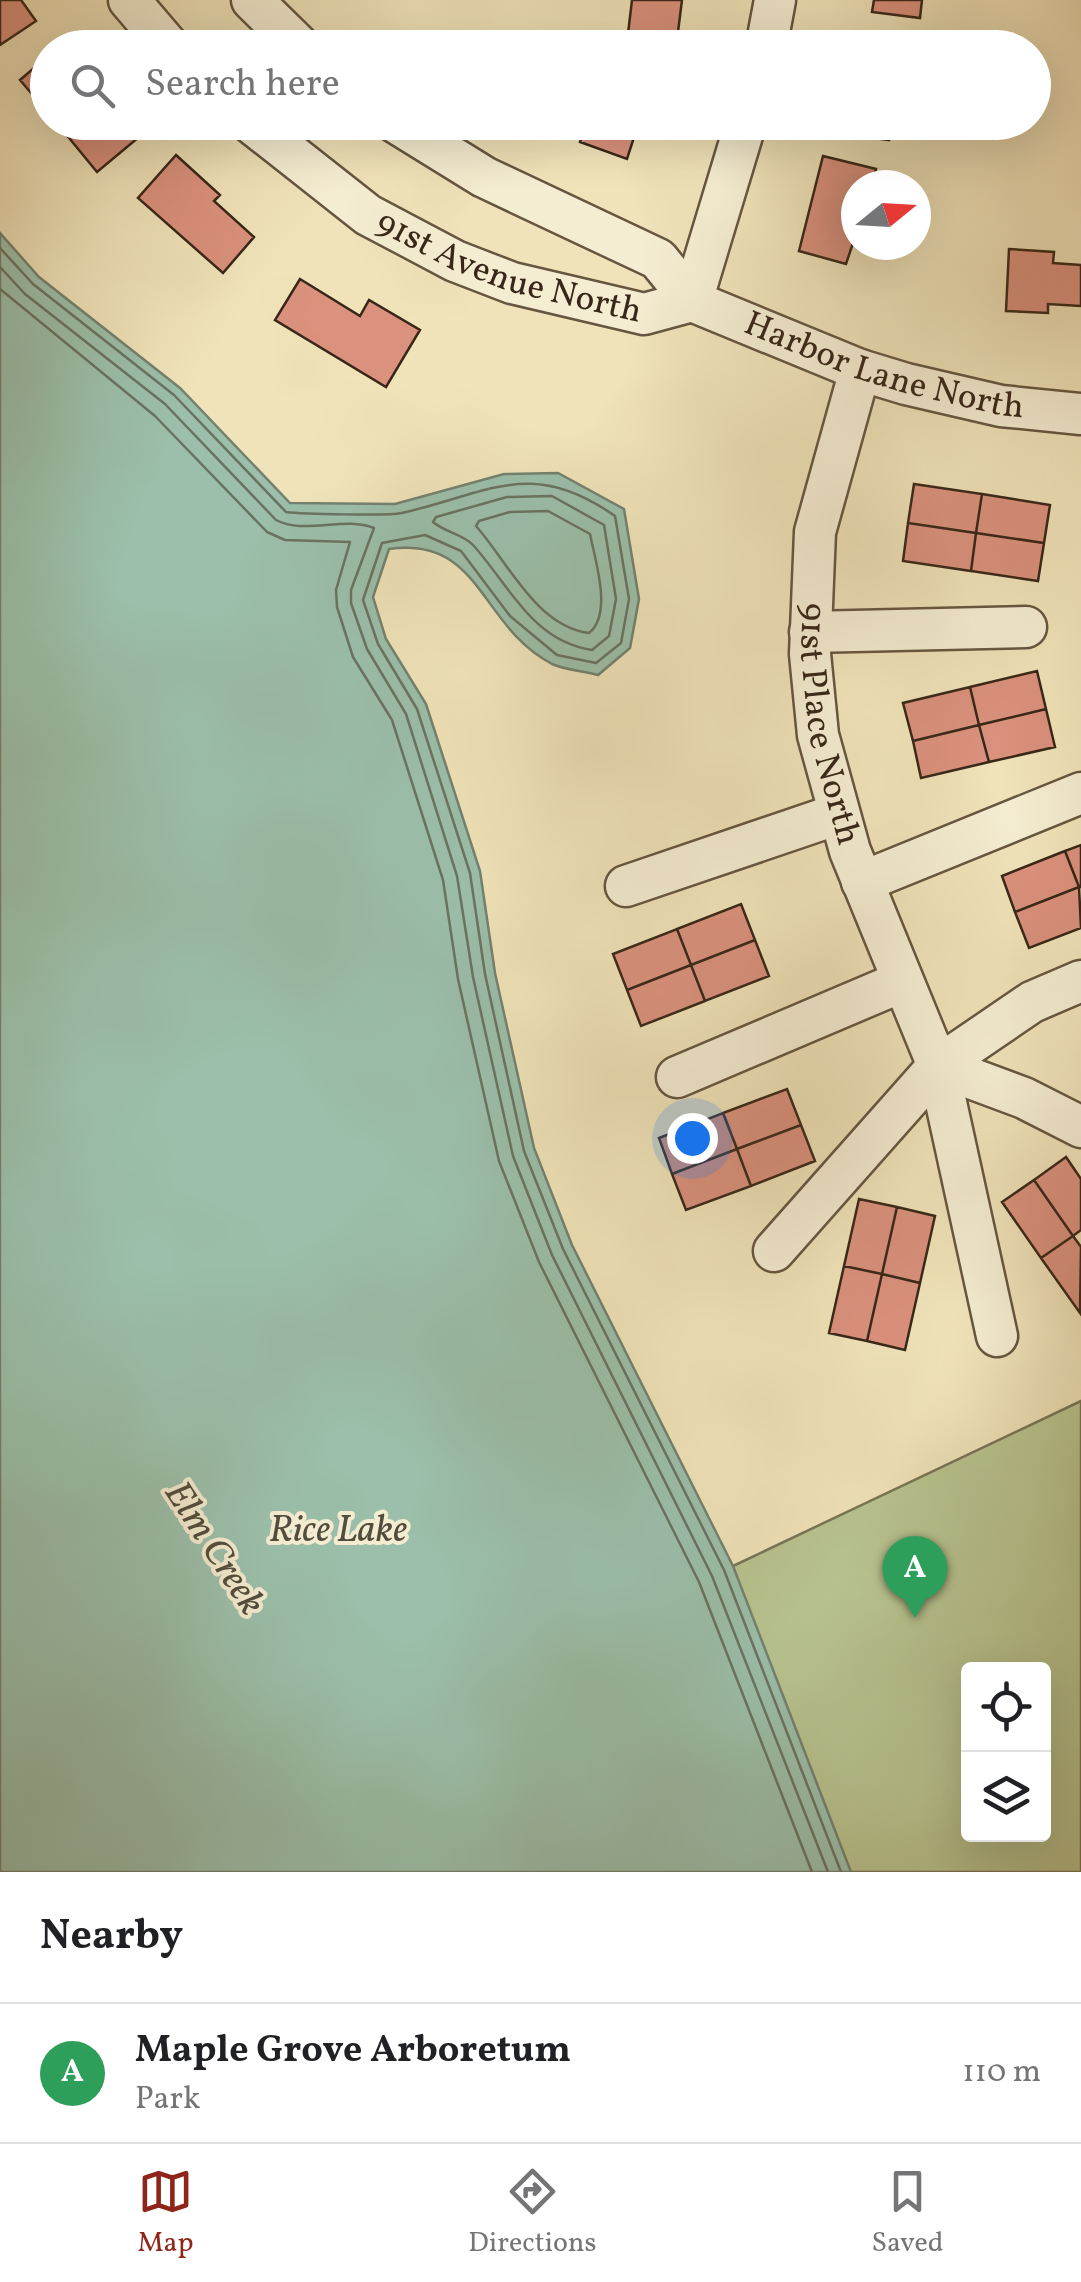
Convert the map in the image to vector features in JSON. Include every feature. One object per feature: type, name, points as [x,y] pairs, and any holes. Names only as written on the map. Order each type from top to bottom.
[{"type":"street","points":[[129,0],[155,30]]},
{"type":"street","points":[[252,0],[283,30]]},
{"type":"street","points":[[770,30],[776,0]]},
{"type":"street","name":"91st Avenue North","points":[[273,140],[368,215],[456,261],[512,283],[644,314],[692,301],[658,259],[484,177],[424,140]]},
{"type":"street","points":[[692,301],[741,140]]},
{"type":"street","name":"Harbor Lane North","points":[[692,301],[860,370],[1001,406],[1081,414]]},
{"type":"street","name":"91st Place North","points":[[860,370],[815,532],[810,632],[818,735],[838,814],[862,882],[938,1066],[997,1336]]},
{"type":"street","points":[[810,632],[1026,628]]},
{"type":"street","points":[[862,882],[1081,793]]},
{"type":"street","points":[[626,886],[838,814]]},
{"type":"street","points":[[774,1251],[938,1066],[1032,1002],[1081,981]]},
{"type":"street","points":[[677,1077],[901,982]]},
{"type":"street","points":[[938,1066],[1024,1098],[1081,1127]]},
{"type":"shaded area","points":[[1081,1401],[1081,1872],[825,1872],[733,1566]]},
{"type":"water","name":"Rice Lake","points":[[0,233],[39,277],[180,388],[290,503],[395,504],[504,474],[558,473],[624,509],[639,599],[630,648],[598,675],[557,666],[528,648],[478,587],[443,556],[420,549],[389,549],[373,597],[386,639],[426,704],[480,871],[495,973],[534,1148],[572,1245],[733,1566],[851,1872],[0,1872]]},
{"type":"building","points":[[0,0],[21,0],[36,21],[0,45]]},
{"type":"building","points":[[632,0],[682,0],[678,30],[628,30]]},
{"type":"building","points":[[874,0],[922,0],[920,18],[872,12]]},
{"type":"building","points":[[30,71],[30,92],[20,80]]},
{"type":"building","points":[[71,140],[135,140],[97,172]]},
{"type":"building","points":[[581,140],[633,140],[627,159]]},
{"type":"building","points":[[176,155],[220,195],[214,201],[254,237],[223,273],[138,198]]},
{"type":"building","points":[[823,156],[876,169],[841,170],[841,260],[847,260],[846,264],[799,251]]},
{"type":"building","points":[[1009,249],[1054,252],[1053,263],[1081,265],[1081,306],[1048,304],[1048,313],[1006,311]]},
{"type":"building","points":[[300,279],[360,316],[369,300],[420,330],[386,387],[275,320]]},
{"type":"building","points":[[914,484],[982,494],[976,533],[908,523]]},
{"type":"building","points":[[982,494],[1050,505],[1044,543],[976,533]]},
{"type":"building","points":[[908,523],[976,533],[971,571],[903,561]]},
{"type":"building","points":[[976,533],[1044,543],[1038,581],[971,571]]},
{"type":"building","points":[[1037,671],[1046,709],[979,725],[970,687]]},
{"type":"building","points":[[970,687],[979,725],[913,741],[903,703]]},
{"type":"building","points":[[1046,709],[1055,747],[989,762],[979,725]]},
{"type":"building","points":[[979,725],[989,762],[921,778],[913,741]]},
{"type":"building","points":[[1081,845],[1081,887],[1079,887],[1065,851]]},
{"type":"building","points":[[1065,851],[1079,887],[1015,912],[1002,876]]},
{"type":"building","points":[[1079,887],[1081,928],[1029,948],[1015,912]]},
{"type":"building","points":[[741,904],[755,940],[691,965],[677,929]]},
{"type":"building","points":[[677,929],[691,965],[627,990],[613,954]]},
{"type":"building","points":[[755,940],[769,976],[705,1001],[691,965]]},
{"type":"building","points":[[691,965],[705,1001],[641,1026],[627,990]]},
{"type":"building","points":[[787,1089],[801,1125],[737,1149],[723,1113]]},
{"type":"building","points":[[723,1113],[737,1149],[672,1174],[659,1138]]},
{"type":"building","points":[[801,1125],[815,1161],[751,1186],[737,1149]]},
{"type":"building","points":[[737,1149],[751,1186],[686,1210],[672,1174]]},
{"type":"building","points":[[1066,1157],[1081,1179],[1081,1230],[1073,1236],[1034,1180]]},
{"type":"building","points":[[1034,1180],[1073,1236],[1041,1258],[1002,1202]]},
{"type":"building","points":[[859,1199],[897,1207],[882,1274],[844,1266]]},
{"type":"building","points":[[897,1207],[935,1216],[920,1283],[882,1274]]},
{"type":"building","points":[[1073,1236],[1081,1247],[1080,1313],[1041,1258]]},
{"type":"building","points":[[844,1266],[882,1274],[867,1341],[829,1333]]},
{"type":"building","points":[[882,1274],[920,1283],[905,1350],[867,1341]]},
{"type":"place","name":"Maple Grove Arboretum","points":[[915,1618]]},
{"type":"water label","name":"Elm Creek","points":[[213,1549]]}]
